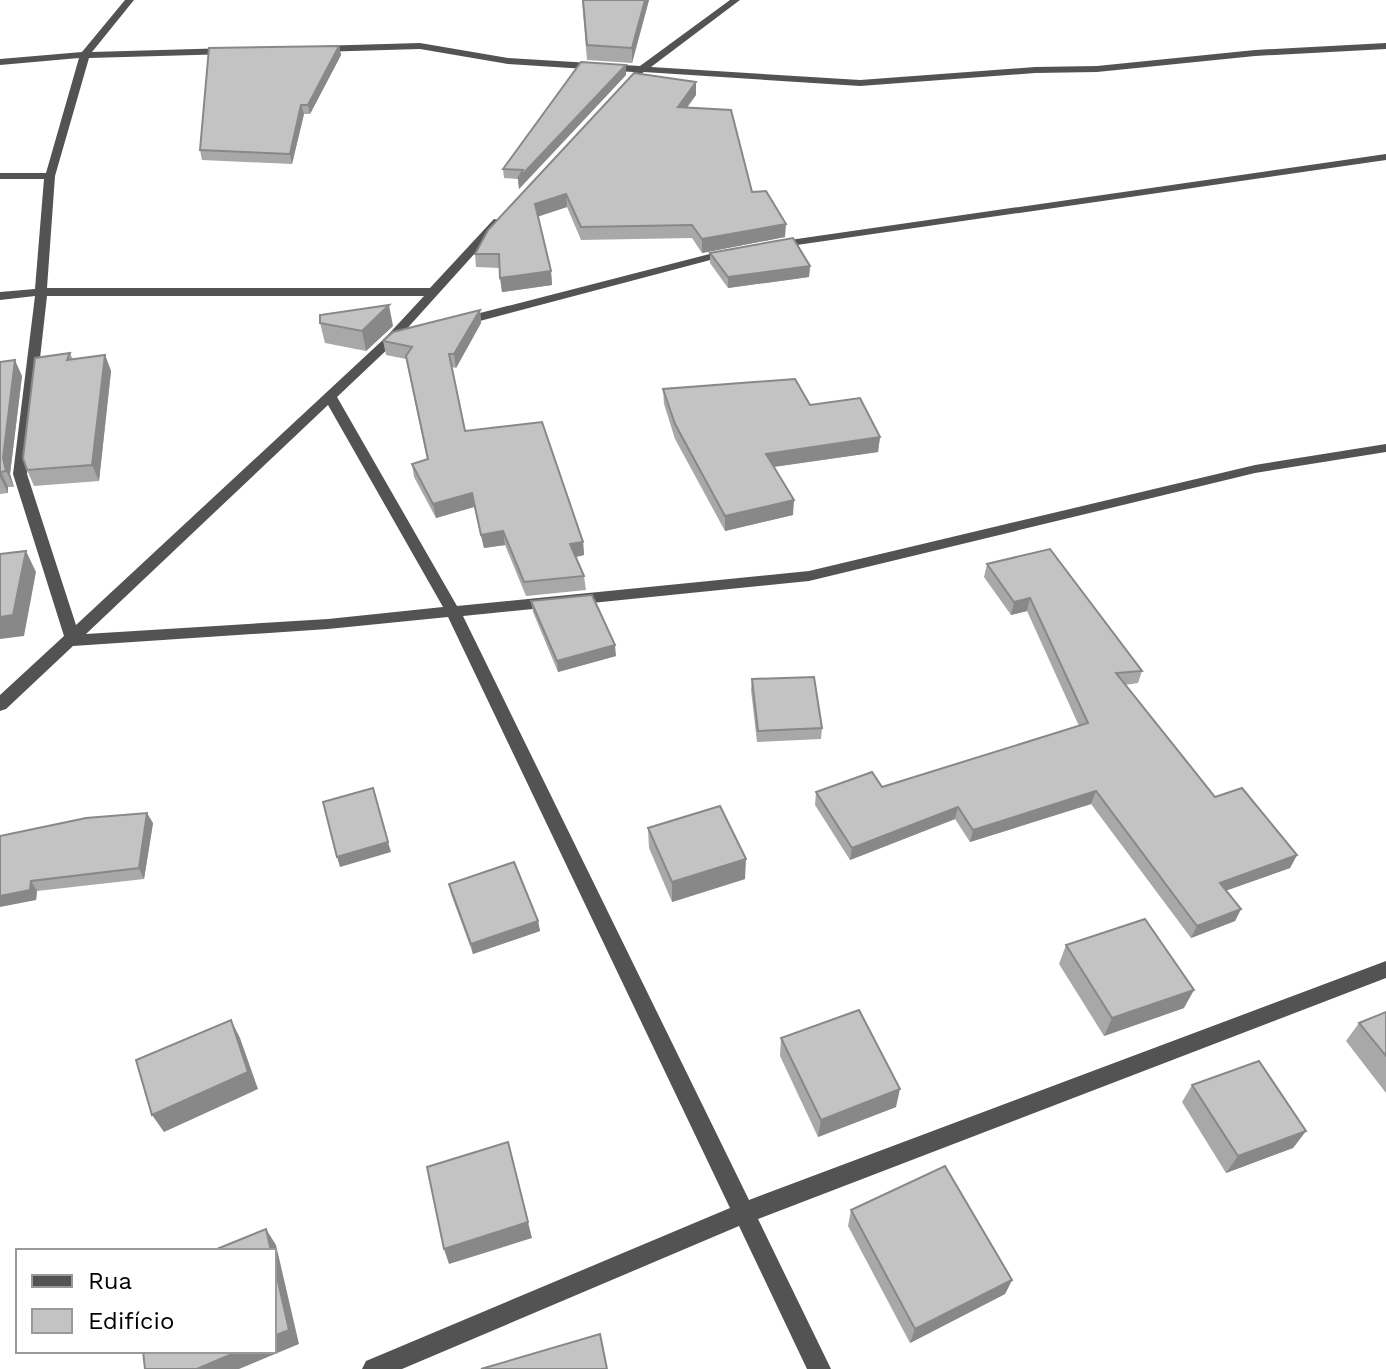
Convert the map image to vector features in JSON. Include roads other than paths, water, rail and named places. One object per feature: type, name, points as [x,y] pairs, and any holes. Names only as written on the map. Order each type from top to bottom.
[{"type":"street","points":[[73,640],[20,474],[41,292],[50,176],[85,55],[130,0]]},
{"type":"street","points":[[629,82],[639,71],[736,0]]},
{"type":"street","points":[[308,49],[420,46],[508,61],[860,83],[1386,46]]},
{"type":"street","points":[[0,62],[85,55],[245,51]]},
{"type":"street","points":[[763,247],[1386,157]]},
{"type":"street","points":[[0,176],[50,176]]},
{"type":"street","points":[[0,705],[73,640],[390,340],[511,207]]},
{"type":"street","points":[[449,325],[748,249]]},
{"type":"street","points":[[0,296],[41,292],[434,292]]},
{"type":"street","points":[[390,340],[420,333]]},
{"type":"street","points":[[330,397],[453,612],[819,1369]]},
{"type":"street","points":[[73,640],[328,624],[809,576],[1255,469],[1386,448]]},
{"type":"street","points":[[374,1369],[744,1213],[1386,969]]}]
